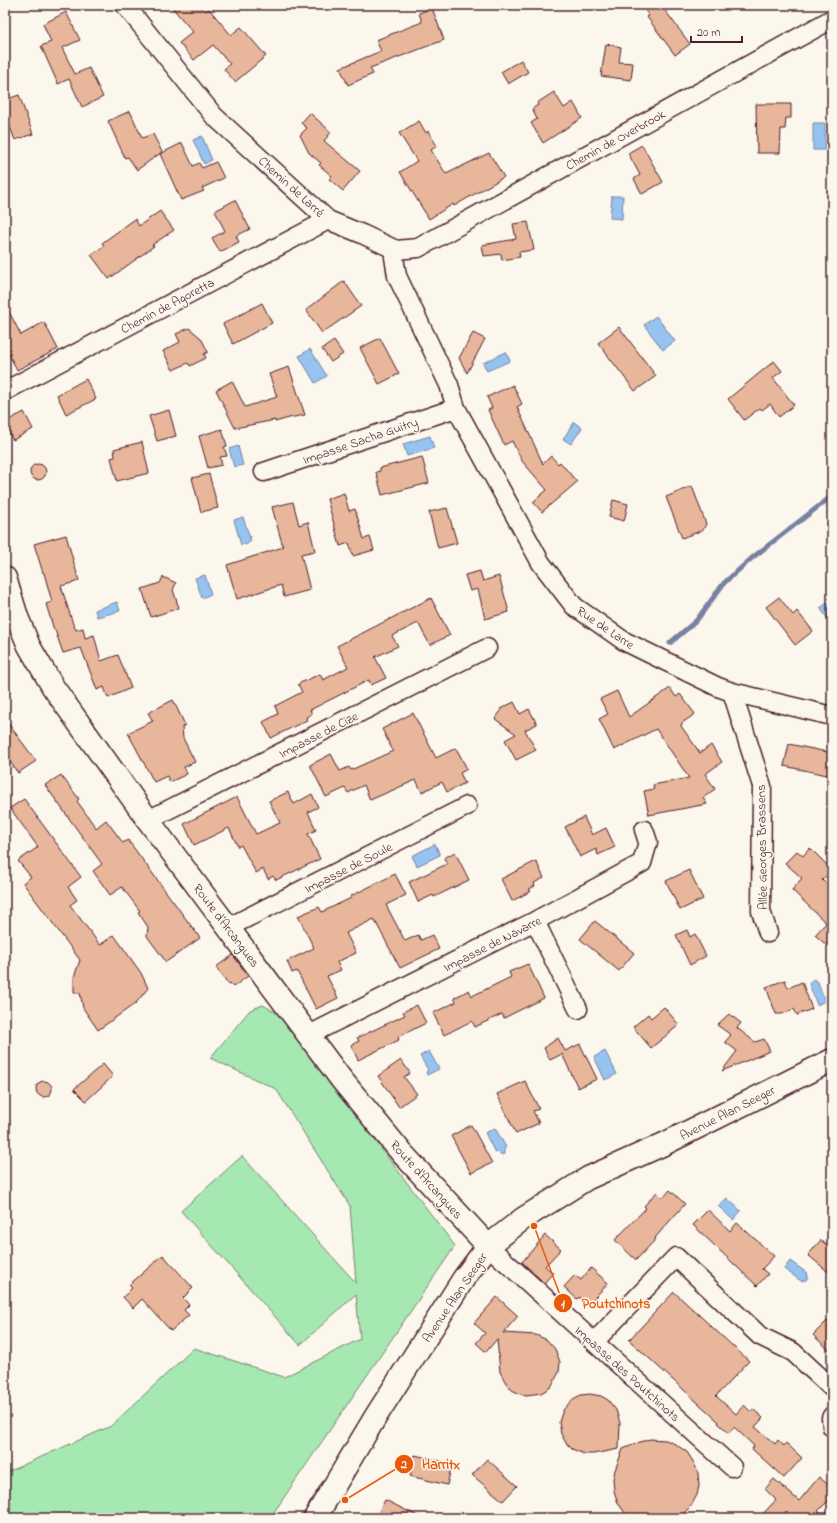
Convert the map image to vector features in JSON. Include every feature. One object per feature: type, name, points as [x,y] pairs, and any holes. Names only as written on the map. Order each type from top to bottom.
[{"type":"street","name":"Chemin de Larré","points":[[125,5],[214,116],[328,220],[396,250]]},
{"type":"street","name":"Chemin de Overbrook","points":[[396,250],[418,248],[832,19]]},
{"type":"street","name":"Chemin de Agoretta","points":[[5,391],[328,220]]},
{"type":"street","name":"Rue de Larre","points":[[396,250],[394,257],[397,276],[449,385],[456,408],[540,563],[574,606],[624,641],[718,687],[732,692],[832,716]]},
{"type":"street","name":"Impasse Sacha Guitry","points":[[264,472],[456,408]]},
{"type":"street","name":"Route d'Arcangues","points":[[5,578],[17,617],[29,646],[49,680],[148,820],[229,927],[340,1079],[401,1152],[488,1246]]},
{"type":"street","name":"Impasse de Cize","points":[[148,820],[488,648]]},
{"type":"street","name":"Allée Georges Brassens","points":[[732,692],[762,786],[761,911],[768,933]]},
{"type":"street","name":"Impasse de Soule","points":[[229,927],[467,806]]},
{"type":"street","name":"Impasse de Navarre","points":[[309,1035],[535,921],[642,863],[648,842],[644,830]]},
{"type":"street","points":[[535,921],[578,1009]]},
{"type":"street","name":"Avenue Alan Seeger","points":[[315,1518],[376,1416],[470,1268],[488,1246],[524,1218],[588,1178],[664,1144],[832,1060]]},
{"type":"street","name":"Impasse des Poutchinots","points":[[488,1246],[732,1467]]},
{"type":"street","points":[[594,1342],[676,1257],[760,1336],[793,1352],[832,1388]]},
{"type":"street","points":[[832,1416],[832,1427]]},
{"type":"green space","points":[[263,1005],[280,1015],[455,1246],[270,1518],[5,1518],[5,1473],[111,1426],[194,1348],[284,1377],[360,1339],[356,1294],[300,1345],[181,1211],[242,1156],[356,1283],[350,1206],[276,1089],[210,1058],[250,1010]]},
{"type":"water","points":[[813,123],[825,123],[825,150],[813,150]]},
{"type":"water","points":[[202,136],[212,160],[204,164],[193,140]]},
{"type":"water","points":[[612,196],[623,196],[622,219],[610,218]]},
{"type":"water","points":[[656,316],[675,341],[663,350],[644,325]]},
{"type":"water","points":[[310,349],[327,376],[315,383],[299,356]]},
{"type":"water","points":[[506,352],[510,361],[487,371],[483,363]]},
{"type":"water","points":[[574,422],[582,428],[571,444],[563,439]]},
{"type":"water","points":[[430,436],[434,448],[407,456],[403,444]]},
{"type":"water","points":[[238,446],[243,465],[234,467],[229,449]]},
{"type":"water","points":[[243,517],[251,541],[246,545],[241,545],[234,520]]},
{"type":"water","points":[[205,575],[211,594],[202,598],[195,578]]},
{"type":"water","points":[[832,600],[832,616],[828,619],[820,608]]},
{"type":"water","points":[[117,602],[120,611],[97,617],[95,610]]},
{"type":"water","points":[[435,844],[440,855],[417,866],[412,856]]},
{"type":"water","points":[[813,979],[818,982],[825,1001],[817,1005],[809,984]]},
{"type":"water","points":[[429,1051],[439,1069],[427,1075],[426,1072],[428,1070],[420,1056]]},
{"type":"water","points":[[605,1051],[617,1074],[605,1080],[594,1057]]},
{"type":"water","points":[[495,1128],[506,1147],[504,1149],[504,1154],[502,1155],[498,1152],[495,1153],[485,1133]]},
{"type":"water","points":[[727,1198],[741,1211],[733,1220],[718,1206]]},
{"type":"water","points":[[790,1261],[807,1273],[808,1277],[806,1280],[801,1281],[784,1269]]},
{"type":"building","points":[[170,5],[200,5],[206,11],[209,9],[231,35],[241,27],[266,56],[235,82],[224,69],[230,64],[213,45],[194,60],[179,43],[193,32]]},
{"type":"building","points":[[641,5],[661,5],[690,44],[675,55],[647,17],[649,16]]},
{"type":"building","points":[[432,8],[444,40],[370,68],[373,74],[348,85],[340,68],[381,51],[376,40],[422,22],[419,13]]},
{"type":"building","points":[[66,12],[80,40],[62,48],[75,74],[89,68],[103,97],[82,107],[69,79],[58,84],[41,46],[51,42],[43,24]]},
{"type":"building","points":[[606,44],[621,47],[619,62],[633,63],[631,80],[601,76]]},
{"type":"building","points":[[521,60],[528,72],[508,84],[501,72]]},
{"type":"building","points":[[554,92],[564,108],[573,102],[582,118],[543,143],[531,123],[537,119],[532,109],[538,105],[537,103]]},
{"type":"building","points":[[19,95],[33,134],[15,140],[5,114],[5,100]]},
{"type":"building","points":[[756,104],[791,104],[791,118],[786,118],[785,129],[781,129],[780,153],[757,153]]},
{"type":"building","points":[[130,111],[142,138],[153,134],[162,152],[137,170],[128,157],[125,158],[108,121]]},
{"type":"building","points":[[310,113],[331,132],[324,141],[360,171],[343,191],[329,179],[332,176],[319,165],[321,163],[309,153],[300,135],[307,128],[301,123]]},
{"type":"building","points":[[419,121],[426,133],[428,131],[437,146],[431,150],[446,174],[489,153],[504,177],[454,206],[453,204],[429,219],[400,172],[417,161],[399,133]]},
{"type":"building","points":[[182,143],[193,166],[199,163],[202,168],[216,162],[224,178],[202,188],[204,191],[181,200],[160,154]]},
{"type":"building","points":[[642,145],[663,182],[642,194],[634,179],[640,175],[628,153]]},
{"type":"building","points":[[235,200],[250,229],[236,236],[239,242],[220,252],[212,238],[225,231],[215,211]]},
{"type":"building","points":[[160,211],[174,230],[152,245],[154,246],[109,279],[91,255],[104,246],[102,243],[135,219],[139,226]]},
{"type":"building","points":[[528,222],[534,250],[519,252],[520,257],[502,260],[501,254],[484,256],[482,245],[516,239],[513,224]]},
{"type":"building","points":[[344,281],[361,306],[322,333],[306,310]]},
{"type":"building","points":[[262,303],[272,323],[233,344],[223,324]]},
{"type":"building","points":[[5,304],[21,335],[44,322],[58,349],[17,370],[5,347]]},
{"type":"building","points":[[619,327],[656,376],[635,391],[598,343]]},
{"type":"building","points":[[189,328],[201,338],[208,352],[204,354],[206,358],[190,366],[188,363],[173,370],[163,351],[180,342],[176,334]]},
{"type":"building","points":[[473,333],[485,339],[467,373],[459,358]]},
{"type":"building","points":[[380,338],[399,374],[379,384],[360,348]]},
{"type":"building","points":[[334,341],[343,354],[331,362],[322,349]]},
{"type":"building","points":[[774,361],[782,371],[773,378],[794,405],[779,417],[770,404],[762,410],[760,408],[744,420],[728,399]]},
{"type":"building","points":[[289,367],[305,415],[275,422],[275,420],[235,428],[216,390],[232,381],[245,407],[277,397],[269,374]]},
{"type":"building","points":[[86,379],[96,399],[66,414],[57,395]]},
{"type":"building","points":[[513,385],[522,404],[517,407],[543,464],[551,456],[558,464],[560,462],[577,482],[542,512],[533,502],[547,490],[522,461],[512,441],[504,445],[488,410],[492,408],[487,397]]},
{"type":"building","points":[[169,410],[176,436],[157,441],[149,416]]},
{"type":"building","points":[[24,412],[33,429],[13,440],[5,426],[5,422]]},
{"type":"building","points":[[222,429],[227,446],[224,447],[227,456],[220,457],[222,465],[208,468],[199,436]]},
{"type":"building","points":[[142,442],[149,473],[117,481],[111,458],[115,457],[114,449]]},
{"type":"building","points":[[422,457],[429,483],[382,495],[376,472],[380,471],[380,468]]},
{"type":"building","points":[[38,464],[45,469],[46,472],[41,479],[38,480],[31,475],[30,472],[35,465]]},
{"type":"building","points":[[209,474],[218,508],[201,512],[192,478]]},
{"type":"building","points":[[692,486],[706,524],[703,530],[682,538],[666,497]]},
{"type":"building","points":[[344,493],[349,511],[355,509],[364,539],[370,537],[374,550],[353,556],[349,543],[340,546],[327,499]]},
{"type":"building","points":[[613,500],[628,504],[624,521],[609,517]]},
{"type":"building","points":[[293,502],[299,525],[308,522],[315,551],[301,554],[310,590],[284,597],[281,585],[237,599],[227,565],[283,547],[272,507]]},
{"type":"building","points":[[447,508],[457,543],[438,548],[429,512]]},
{"type":"building","points":[[66,535],[79,581],[61,586],[73,624],[76,630],[83,628],[85,638],[94,635],[101,661],[118,655],[131,688],[108,698],[104,687],[97,690],[81,648],[63,653],[46,604],[52,602],[34,544]]},
{"type":"building","points":[[480,571],[483,581],[499,576],[509,612],[485,619],[478,589],[470,591],[465,575]]},
{"type":"building","points":[[163,577],[176,583],[173,590],[179,608],[151,617],[142,589],[160,583]]},
{"type":"building","points":[[779,597],[793,615],[797,611],[813,631],[795,645],[766,607]]},
{"type":"building","points":[[431,598],[450,635],[430,645],[418,623],[392,636],[398,646],[375,657],[386,678],[371,685],[369,680],[310,710],[312,714],[306,717],[307,720],[271,738],[263,722],[278,714],[275,706],[302,692],[298,684],[320,674],[323,680],[348,667],[337,646]]},
{"type":"building","points":[[670,688],[676,697],[680,694],[695,714],[682,723],[681,726],[700,753],[711,745],[722,762],[705,774],[715,789],[703,798],[707,804],[649,815],[644,791],[654,789],[653,785],[689,778],[656,729],[614,750],[599,719],[608,714],[600,699],[617,691],[629,717]]},
{"type":"building","points":[[173,700],[185,725],[182,727],[183,738],[195,762],[184,767],[187,774],[170,782],[167,776],[154,782],[128,733],[153,721],[148,713]]},
{"type":"building","points":[[514,702],[520,714],[529,709],[537,724],[525,730],[536,750],[516,760],[505,740],[516,734],[495,719],[501,711],[500,709]]},
{"type":"building","points":[[413,713],[436,758],[456,748],[467,769],[460,773],[465,783],[447,792],[442,782],[422,792],[416,780],[370,800],[364,785],[348,793],[345,788],[326,797],[310,765],[331,754],[340,771],[349,767],[351,770],[393,751],[382,729]]},
{"type":"building","points":[[5,719],[36,761],[18,773],[5,755]]},
{"type":"building","points":[[789,744],[832,753],[832,776],[784,766]]},
{"type":"building","points":[[61,775],[79,799],[77,801],[96,828],[106,820],[123,843],[128,840],[200,938],[166,962],[147,936],[148,927],[138,912],[140,911],[122,887],[110,895],[93,871],[102,864],[45,785]]},
{"type":"building","points":[[288,792],[294,804],[312,794],[318,807],[308,812],[316,830],[308,834],[320,859],[276,880],[273,876],[268,879],[263,869],[256,873],[241,845],[238,847],[229,828],[194,845],[184,824],[237,797],[256,834],[280,823],[269,801]]},
{"type":"building","points":[[24,799],[81,877],[68,887],[77,900],[70,905],[100,945],[114,935],[141,973],[148,988],[136,1003],[98,1030],[83,1008],[80,993],[74,992],[74,977],[80,960],[23,883],[31,877],[18,861],[38,847],[10,808]]},
{"type":"building","points":[[584,817],[592,835],[606,828],[615,847],[598,855],[596,849],[580,857],[565,827]]},
{"type":"building","points":[[810,848],[832,870],[822,880],[832,889],[832,950],[815,935],[826,923],[792,890],[802,878],[785,863],[797,851],[803,856]]},
{"type":"building","points":[[455,852],[469,880],[434,897],[433,895],[418,902],[409,882],[447,864],[444,858]]},
{"type":"building","points":[[536,861],[544,878],[534,883],[535,886],[529,889],[531,891],[512,901],[501,879]]},
{"type":"building","points":[[689,870],[703,899],[680,910],[666,881]]},
{"type":"building","points":[[395,874],[406,895],[386,905],[405,941],[418,935],[421,940],[432,935],[439,949],[400,968],[374,919],[346,933],[356,953],[337,962],[341,970],[327,976],[338,998],[316,1009],[297,971],[292,973],[287,961],[314,948],[298,916],[319,907],[322,912]]},
{"type":"building","points":[[595,921],[634,953],[619,971],[580,939]]},
{"type":"building","points":[[687,930],[690,937],[695,934],[706,956],[690,965],[676,935]]},
{"type":"building","points":[[233,955],[248,976],[233,987],[230,983],[228,984],[216,967]]},
{"type":"building","points":[[528,964],[544,998],[504,1018],[502,1014],[475,1027],[472,1021],[444,1035],[433,1013],[456,1002],[454,998],[469,990],[472,996],[511,977],[509,972]]},
{"type":"building","points":[[785,980],[788,988],[802,982],[812,1009],[797,1015],[794,1009],[782,1014],[776,1014],[766,987]]},
{"type":"building","points":[[417,1005],[426,1023],[398,1037],[399,1040],[358,1060],[351,1045],[359,1041],[357,1038],[405,1015],[403,1012]]},
{"type":"building","points":[[664,1007],[679,1025],[651,1048],[633,1027],[648,1014],[651,1018]]},
{"type":"building","points":[[729,1014],[741,1023],[737,1028],[755,1042],[764,1039],[770,1051],[722,1071],[737,1051],[725,1042],[731,1035],[717,1025]]},
{"type":"building","points":[[558,1038],[565,1051],[580,1044],[597,1079],[578,1088],[562,1054],[550,1060],[544,1048]]},
{"type":"building","points":[[401,1060],[410,1073],[404,1077],[417,1094],[399,1107],[378,1076]]},
{"type":"building","points":[[103,1064],[113,1076],[86,1101],[74,1089]]},
{"type":"building","points":[[44,1081],[50,1083],[52,1089],[50,1095],[44,1097],[38,1095],[36,1089],[38,1083]]},
{"type":"building","points":[[525,1081],[539,1109],[533,1111],[539,1123],[516,1134],[497,1094]]},
{"type":"building","points":[[471,1125],[492,1163],[471,1173],[451,1136]]},
{"type":"building","points":[[670,1190],[685,1204],[655,1238],[656,1239],[636,1260],[615,1240],[646,1208],[644,1206],[657,1192],[663,1198]]},
{"type":"building","points":[[708,1210],[730,1231],[737,1223],[774,1256],[762,1269],[768,1274],[757,1286],[693,1225]]},
{"type":"building","points":[[545,1235],[561,1249],[545,1266],[553,1273],[544,1283],[522,1262]]},
{"type":"building","points":[[821,1240],[832,1250],[832,1275],[808,1255]]},
{"type":"building","points":[[163,1255],[193,1288],[183,1298],[189,1305],[184,1310],[189,1315],[171,1331],[142,1299],[133,1308],[123,1297],[132,1288],[129,1285]]},
{"type":"building","points":[[591,1268],[608,1283],[588,1305],[579,1297],[577,1299],[564,1287],[575,1275],[581,1280]]},
{"type":"building","points":[[674,1292],[749,1361],[716,1396],[736,1414],[744,1405],[751,1412],[753,1409],[763,1418],[755,1427],[775,1444],[778,1440],[784,1446],[786,1443],[802,1458],[784,1478],[752,1449],[754,1446],[734,1427],[729,1433],[718,1423],[719,1422],[629,1340]]},
{"type":"building","points":[[497,1297],[518,1316],[503,1333],[536,1335],[547,1340],[555,1349],[560,1362],[559,1372],[551,1387],[541,1393],[527,1395],[520,1394],[512,1390],[506,1383],[500,1372],[497,1339],[486,1352],[476,1343],[485,1333],[474,1323]]},
{"type":"building","points":[[832,1316],[832,1353],[813,1335]]},
{"type":"building","points":[[590,1394],[601,1396],[608,1400],[616,1410],[620,1423],[619,1449],[593,1454],[584,1454],[572,1449],[566,1443],[561,1434],[559,1422],[563,1410],[573,1399],[581,1395]]},
{"type":"building","points":[[650,1439],[666,1440],[687,1452],[698,1473],[699,1486],[697,1495],[691,1506],[679,1518],[632,1518],[625,1513],[618,1503],[614,1491],[613,1479],[623,1449]]},
{"type":"building","points":[[415,1455],[452,1464],[447,1485],[410,1476]]},
{"type":"building","points":[[487,1459],[517,1486],[503,1501],[472,1475]]},
{"type":"building","points":[[819,1477],[832,1488],[832,1497],[818,1511],[825,1518],[759,1518],[776,1500],[765,1489],[774,1479],[799,1501]]},
{"type":"building","points":[[385,1500],[422,1518],[376,1518]]},
{"type":"waterway","points":[[670,643],[696,621],[724,583],[752,558],[832,496]]},
{"type":"place","name":"Poutchinots","points":[[534,1226]]},
{"type":"place","name":"Harritx","points":[[345,1500]]}]
